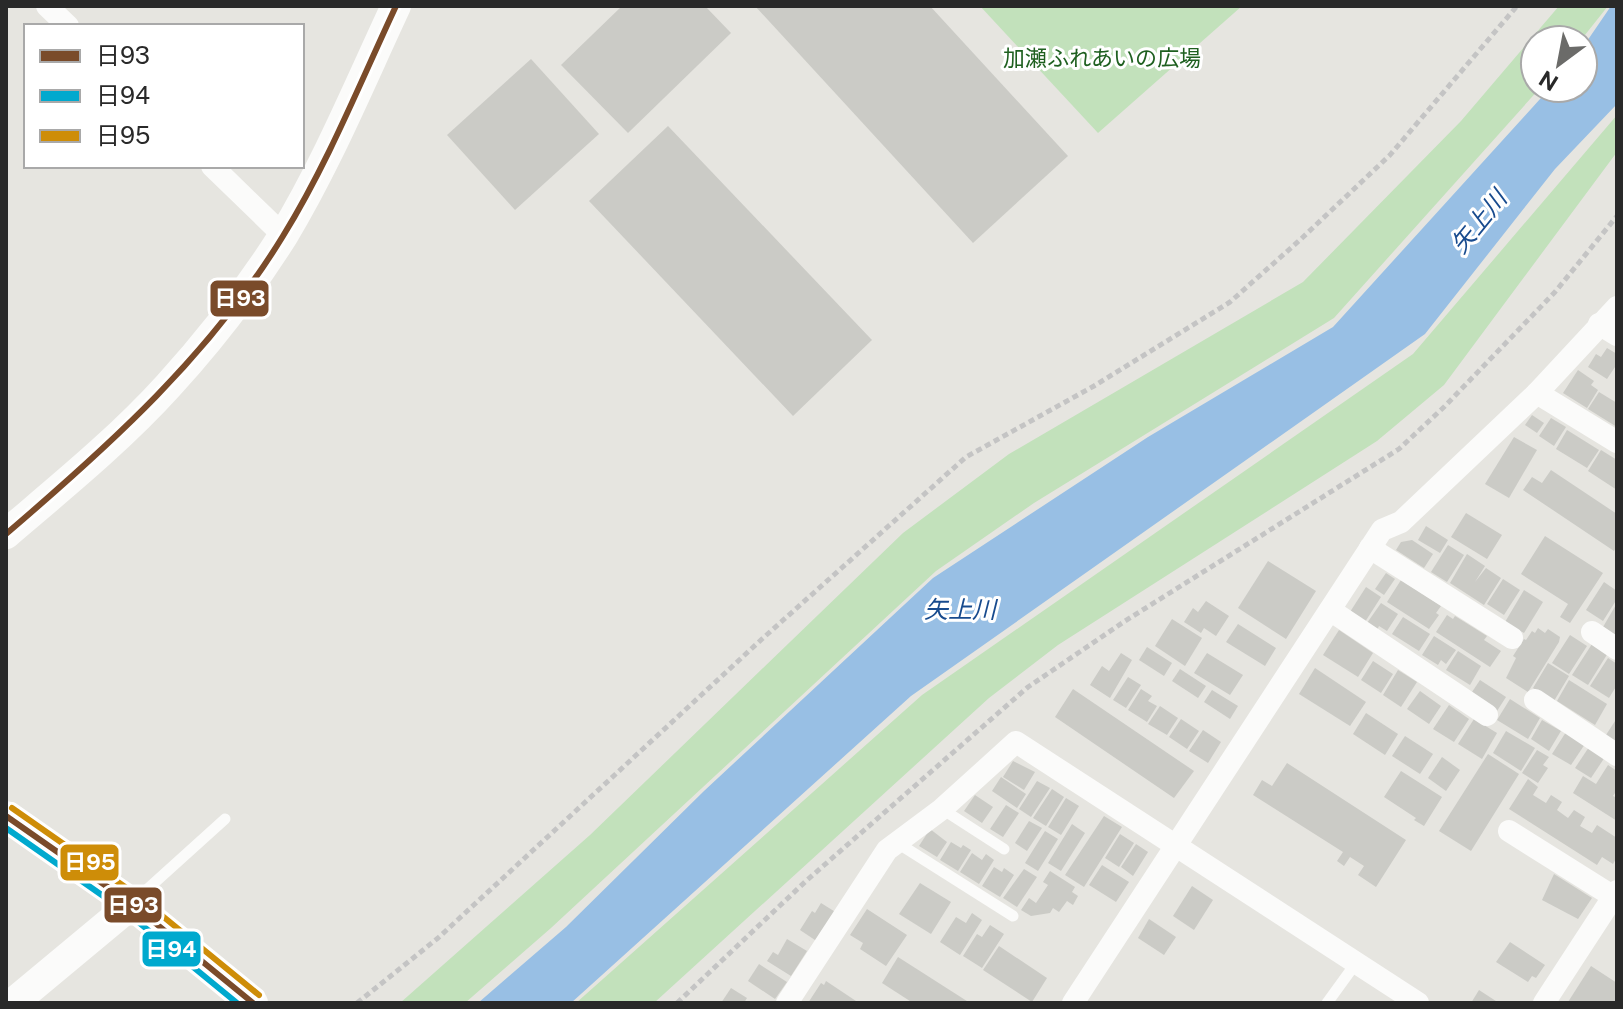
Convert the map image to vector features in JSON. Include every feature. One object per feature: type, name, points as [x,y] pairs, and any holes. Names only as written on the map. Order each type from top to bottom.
[{"type":"main road","points":[[6,534],[72,477],[167,387],[207,341],[283,235],[337,133],[396,6]]},
{"type":"main road","points":[[6,816],[132,904],[253,1003]]},
{"type":"main road","points":[[13,1003],[132,904]]},
{"type":"street","points":[[47,6],[66,24]]},
{"type":"street","points":[[214,168],[283,235]]},
{"type":"street","points":[[1073,1003],[1382,530],[1401,522],[1608,330],[1617,307]]},
{"type":"street","points":[[1537,393],[1617,442]]},
{"type":"street","points":[[1370,548],[1512,638]]},
{"type":"street","points":[[1330,610],[1487,715]]},
{"type":"street","points":[[1592,632],[1617,649]]},
{"type":"street","points":[[1535,700],[1617,755]]},
{"type":"street","points":[[787,1003],[887,850],[942,809],[1016,742],[1418,1003]]},
{"type":"street","points":[[1509,831],[1615,894],[1544,1003]]},
{"type":"lane","points":[[942,809],[1004,849]]},
{"type":"lane","points":[[132,904],[225,819]]},
{"type":"lane","points":[[896,842],[1013,916]]},
{"type":"lane","points":[[1327,1003],[1356,963]]},
{"type":"path","points":[[357,1003],[438,938],[762,639],[966,457],[1094,386],[1230,302],[1390,155],[1517,6]]},
{"type":"path","points":[[677,1003],[806,881],[1028,687],[1125,621],[1399,449],[1555,292],[1617,216]]},
{"type":"green space","name":"加瀬ふれあいの広場","points":[[980,6],[1242,6],[1098,133]]},
{"type":"green space","points":[[1559,6],[1608,6],[1594,24],[1544,24]]},
{"type":"green space","points":[[1519,53],[1519,104],[1526,104],[1334,318],[1034,503],[936,571],[551,928],[465,1003],[400,1003],[590,835],[903,533],[1009,454],[1303,282],[1461,121]]},
{"type":"green space","points":[[1617,115],[1617,152],[1444,385],[1377,441],[1058,645],[989,698],[654,1003],[576,1003],[922,695],[1413,354]]},
{"type":"water","name":"矢上川","points":[[1611,6],[1617,6],[1617,104],[1555,169],[1425,334],[911,696],[571,1003],[478,1003],[566,927],[704,791],[933,578],[1148,437],[1333,327],[1535,104],[1599,104],[1599,24]]},
{"type":"building","points":[[622,6],[705,6],[731,33],[628,133],[561,65]]},
{"type":"building","points":[[755,6],[930,6],[1068,156],[973,243]]},
{"type":"building","points":[[531,59],[599,134],[515,210],[447,135]]},
{"type":"building","points":[[668,126],[872,340],[793,416],[589,201]]},
{"type":"building","points":[[1607,348],[1617,354],[1617,364],[1607,379],[1588,367],[1596,354],[1601,357]]},
{"type":"building","points":[[1578,370],[1594,381],[1591,385],[1598,390],[1587,408],[1563,393]]},
{"type":"building","points":[[1599,392],[1617,403],[1617,427],[1588,409]]},
{"type":"building","points":[[1532,415],[1544,423],[1537,433],[1525,425]]},
{"type":"building","points":[[1551,418],[1566,427],[1554,446],[1539,436]]},
{"type":"building","points":[[1567,430],[1599,450],[1587,468],[1556,449]]},
{"type":"building","points":[[1514,437],[1537,450],[1509,498],[1485,484]]},
{"type":"building","points":[[1601,450],[1617,460],[1617,490],[1588,471]]},
{"type":"building","points":[[1551,470],[1617,514],[1617,546],[1614,551],[1523,490],[1532,477],[1542,483]]},
{"type":"building","points":[[1466,513],[1502,535],[1487,559],[1451,537]]},
{"type":"building","points":[[1426,526],[1448,540],[1440,553],[1418,540]]},
{"type":"building","points":[[1545,536],[1603,573],[1570,623],[1560,617],[1568,604],[1521,574]]},
{"type":"building","points":[[1412,540],[1433,554],[1424,568],[1396,550],[1401,542]]},
{"type":"building","points":[[1448,545],[1464,555],[1447,582],[1431,572]]},
{"type":"building","points":[[1467,554],[1485,566],[1475,582],[1486,568],[1501,578],[1484,605],[1450,583]]},
{"type":"building","points":[[1268,561],[1316,591],[1286,639],[1238,608]]},
{"type":"building","points":[[1386,573],[1395,579],[1384,595],[1375,589]]},
{"type":"building","points":[[1503,579],[1520,590],[1504,615],[1487,604]]},
{"type":"building","points":[[1401,580],[1441,606],[1429,629],[1387,602]]},
{"type":"building","points":[[1604,582],[1617,591],[1617,599],[1603,621],[1586,610]]},
{"type":"building","points":[[1366,587],[1381,597],[1365,622],[1350,612]]},
{"type":"building","points":[[1524,590],[1543,602],[1524,633],[1505,622]]},
{"type":"building","points":[[1206,601],[1229,616],[1216,636],[1204,628],[1201,633],[1184,622],[1193,608],[1198,612]]},
{"type":"building","points":[[1381,603],[1398,614],[1387,631],[1379,626],[1377,630],[1367,623]]},
{"type":"building","points":[[1617,603],[1617,636],[1603,627]]},
{"type":"building","points":[[1447,615],[1453,619],[1455,616],[1487,636],[1484,640],[1501,651],[1490,667],[1436,632]]},
{"type":"building","points":[[1403,617],[1430,634],[1419,651],[1392,634]]},
{"type":"building","points":[[1172,619],[1202,638],[1185,666],[1155,646]]},
{"type":"building","points":[[1238,624],[1276,648],[1265,666],[1226,642]]},
{"type":"building","points":[[1538,628],[1545,633],[1548,629],[1560,637],[1528,692],[1506,678],[1516,658],[1513,656],[1524,639]]},
{"type":"building","points":[[1339,630],[1373,653],[1358,677],[1323,655]]},
{"type":"building","points":[[1570,635],[1587,646],[1569,674],[1552,663]]},
{"type":"building","points":[[1434,636],[1456,650],[1446,664],[1441,660],[1438,665],[1422,655]]},
{"type":"building","points":[[1592,644],[1608,653],[1588,685],[1572,675]]},
{"type":"building","points":[[1147,647],[1172,663],[1164,676],[1139,660]]},
{"type":"building","points":[[1458,651],[1481,666],[1470,685],[1446,670]]},
{"type":"building","points":[[1121,653],[1132,660],[1110,698],[1090,685],[1102,666],[1109,671]]},
{"type":"building","points":[[1207,653],[1243,675],[1230,695],[1194,673]]},
{"type":"building","points":[[1608,658],[1617,664],[1617,685],[1609,698],[1590,686]]},
{"type":"building","points":[[1373,661],[1393,674],[1381,693],[1361,680]]},
{"type":"building","points":[[1548,663],[1569,676],[1554,701],[1533,688]]},
{"type":"building","points":[[1315,668],[1366,702],[1350,726],[1299,694]]},
{"type":"building","points":[[1180,669],[1206,686],[1198,698],[1172,681]]},
{"type":"building","points":[[1398,670],[1417,682],[1401,707],[1383,695]]},
{"type":"building","points":[[1128,677],[1141,685],[1126,708],[1113,700]]},
{"type":"building","points":[[1480,680],[1506,697],[1497,711],[1472,692]]},
{"type":"building","points":[[1569,680],[1607,704],[1595,725],[1557,701]]},
{"type":"building","points":[[1073,689],[1194,771],[1174,798],[1055,717]]},
{"type":"building","points":[[1141,689],[1152,696],[1148,701],[1157,706],[1147,722],[1128,710]]},
{"type":"building","points":[[1212,690],[1238,706],[1230,719],[1204,702]]},
{"type":"building","points":[[1420,691],[1441,706],[1429,724],[1407,709]]},
{"type":"building","points":[[1510,699],[1540,718],[1528,739],[1497,720]]},
{"type":"building","points":[[1449,705],[1469,719],[1454,742],[1433,729]]},
{"type":"building","points":[[1160,706],[1178,718],[1167,735],[1148,724]]},
{"type":"building","points":[[1366,713],[1398,734],[1385,755],[1353,734]]},
{"type":"building","points":[[1617,718],[1617,746],[1604,738]]},
{"type":"building","points":[[1181,719],[1199,731],[1187,749],[1169,737]]},
{"type":"building","points":[[1474,719],[1497,733],[1482,759],[1458,744]]},
{"type":"building","points":[[1542,720],[1561,731],[1549,751],[1531,739]]},
{"type":"building","points":[[1203,730],[1221,742],[1208,763],[1189,751]]},
{"type":"building","points":[[1506,731],[1535,748],[1521,771],[1493,753]]},
{"type":"building","points":[[1566,732],[1585,744],[1571,765],[1552,754]]},
{"type":"building","points":[[1405,736],[1433,754],[1420,774],[1392,756]]},
{"type":"building","points":[[1589,747],[1605,757],[1591,778],[1575,768]]},
{"type":"building","points":[[1537,750],[1549,757],[1543,765],[1548,768],[1538,783],[1522,773]]},
{"type":"building","points":[[1488,754],[1519,774],[1471,851],[1439,831]]},
{"type":"building","points":[[1442,757],[1460,770],[1446,791],[1428,778]]},
{"type":"building","points":[[1013,761],[1035,772],[1024,790],[1003,777]]},
{"type":"building","points":[[1287,763],[1406,840],[1376,887],[1358,875],[1364,866],[1350,857],[1344,866],[1337,861],[1343,852],[1253,795],[1262,780],[1272,786]]},
{"type":"building","points":[[1608,765],[1617,771],[1617,790],[1613,796],[1617,798],[1617,821],[1573,793],[1583,776],[1596,784]]},
{"type":"building","points":[[1401,771],[1442,797],[1424,826],[1384,797]]},
{"type":"building","points":[[1001,777],[1026,794],[1017,808],[992,791]]},
{"type":"building","points":[[1528,779],[1538,787],[1533,795],[1546,803],[1551,795],[1562,802],[1557,810],[1568,818],[1574,810],[1585,817],[1580,826],[1592,833],[1597,825],[1617,838],[1617,857],[1613,864],[1602,857],[1597,865],[1509,809]]},
{"type":"building","points":[[1037,781],[1050,788],[1031,817],[1019,809]]},
{"type":"building","points":[[1052,789],[1064,797],[1046,826],[1033,818]]},
{"type":"building","points":[[975,795],[993,807],[982,823],[964,811]]},
{"type":"building","points":[[1066,798],[1079,806],[1061,835],[1048,827]]},
{"type":"building","points":[[1006,805],[1019,813],[1003,837],[990,829]]},
{"type":"building","points":[[1104,816],[1122,827],[1084,887],[1065,875]]},
{"type":"building","points":[[1029,821],[1042,828],[1027,851],[1015,843]]},
{"type":"building","points":[[1072,824],[1085,833],[1061,871],[1048,863]]},
{"type":"building","points":[[930,829],[947,842],[937,857],[919,846]]},
{"type":"building","points":[[1045,831],[1058,839],[1038,871],[1025,863]]},
{"type":"building","points":[[1120,834],[1134,843],[1119,867],[1105,858]]},
{"type":"building","points":[[951,842],[971,850],[958,871],[940,860]]},
{"type":"building","points":[[1136,844],[1148,852],[1133,876],[1121,867]]},
{"type":"building","points":[[972,853],[982,860],[986,854],[994,860],[979,884],[960,872]]},
{"type":"building","points":[[1102,865],[1129,882],[1116,902],[1089,885]]},
{"type":"building","points":[[994,867],[1002,872],[1004,868],[1014,875],[1000,897],[982,886]]},
{"type":"building","points":[[1024,869],[1037,877],[1017,907],[1003,898]]},
{"type":"building","points":[[1050,871],[1075,887],[1072,892],[1078,896],[1073,905],[1067,901],[1059,912],[1053,908],[1050,913],[1031,916],[1021,910],[1029,898],[1036,903],[1048,885],[1043,882]]},
{"type":"building","points":[[1554,874],[1592,898],[1578,919],[1542,900]]},
{"type":"building","points":[[920,883],[951,902],[931,934],[899,914]]},
{"type":"building","points":[[1192,886],[1213,900],[1194,930],[1173,916]]},
{"type":"building","points":[[821,903],[837,913],[818,942],[800,930]]},
{"type":"building","points":[[867,909],[907,935],[886,966],[860,949],[863,943],[850,935]]},
{"type":"building","points":[[972,913],[982,920],[960,955],[940,942],[956,917],[966,923]]},
{"type":"building","points":[[1149,919],[1176,937],[1164,955],[1138,938]]},
{"type":"building","points":[[990,925],[1004,934],[982,968],[963,956],[977,934],[982,937]]},
{"type":"building","points":[[787,939],[807,951],[791,976],[767,961],[773,952],[778,955]]},
{"type":"building","points":[[1510,942],[1545,965],[1536,978],[1532,976],[1528,982],[1496,962]]},
{"type":"building","points":[[999,946],[1047,978],[1032,1002],[983,970]]},
{"type":"building","points":[[898,957],[970,1003],[913,1003],[882,983]]},
{"type":"building","points":[[759,964],[787,982],[775,999],[748,981]]},
{"type":"building","points":[[1591,966],[1617,983],[1617,1003],[1568,1002]]},
{"type":"building","points":[[826,981],[859,1003],[808,1003],[821,983],[824,985]]},
{"type":"building","points":[[731,988],[747,998],[744,1003],[721,1003]]},
{"type":"building","points":[[1479,990],[1499,1003],[1471,1003]]},
{"type":"transit line","name":"日93","points":[[6,534],[156,396],[191,359],[255,279],[315,180],[396,6]]},
{"type":"transit line","name":"日95","points":[[12,808],[138,896],[259,995]]},
{"type":"transit line","name":"日93","points":[[6,816],[132,904],[253,1003]]},
{"type":"transit line","name":"日94","points":[[6,828],[126,912],[237,1003]]}]
